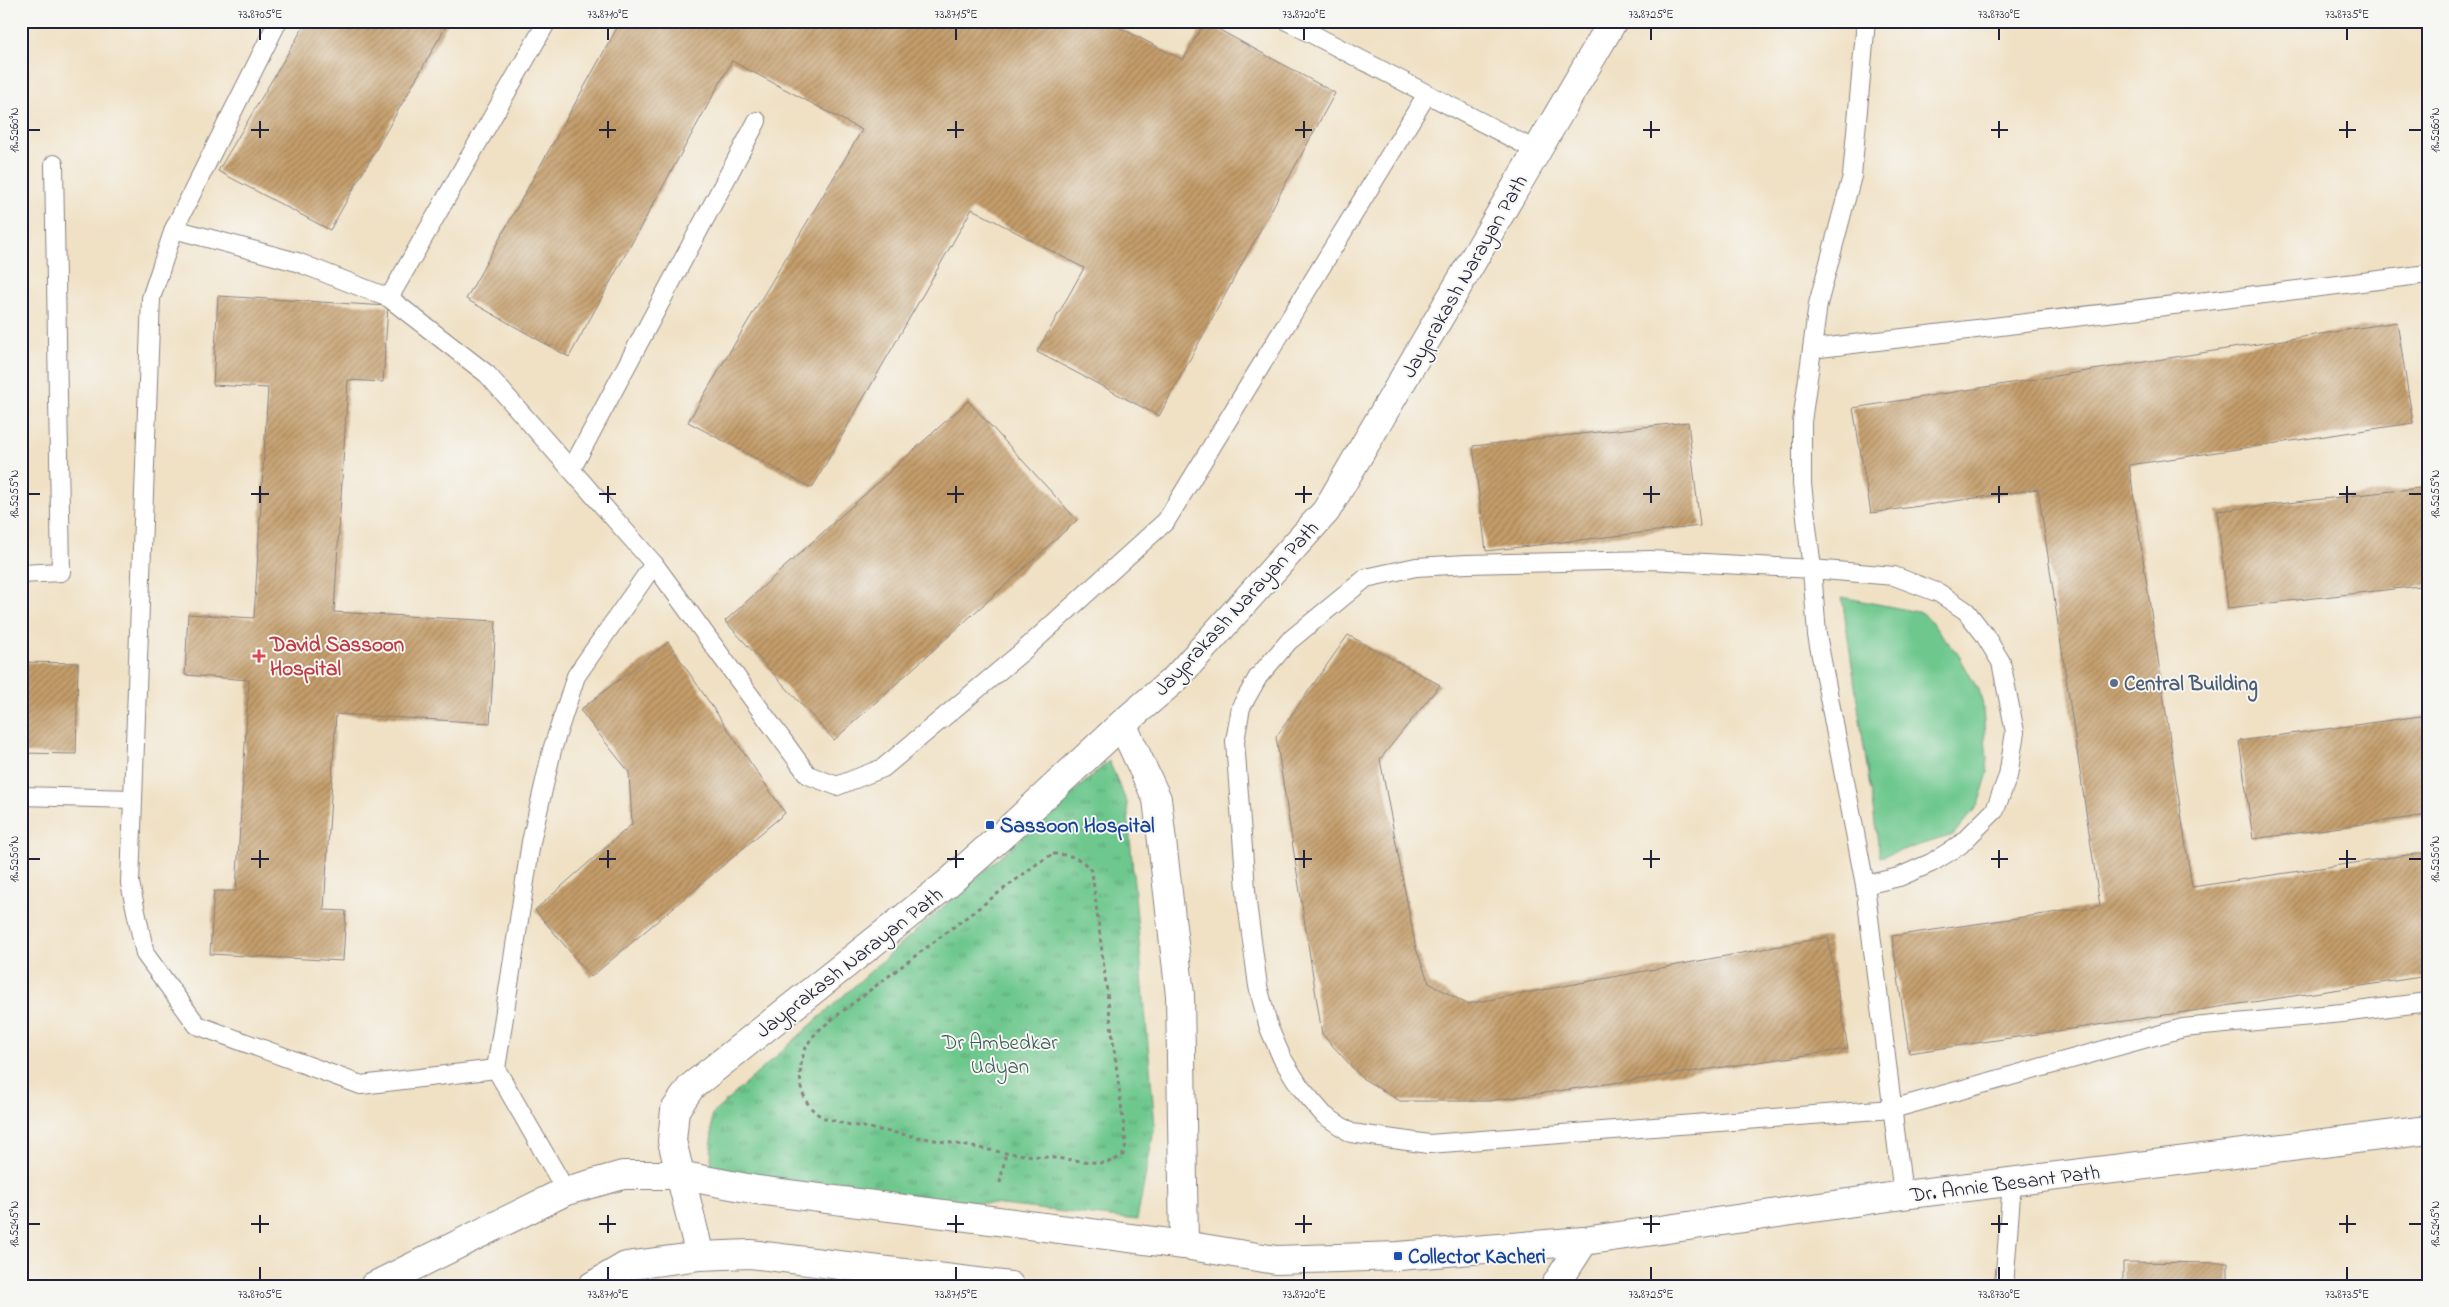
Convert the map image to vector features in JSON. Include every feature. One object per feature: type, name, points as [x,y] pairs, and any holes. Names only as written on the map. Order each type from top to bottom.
[{"type":"main road","name":"Jayprakash Narayan Path","points":[[700,1256],[672,1142],[675,1110],[691,1087],[947,884],[1122,724],[1176,678],[1326,511],[1613,21]]},
{"type":"main road","points":[[1122,724],[1158,799],[1180,995],[1184,1245]]},
{"type":"main road","name":"Dr. Annie Besant Path","points":[[374,1286],[566,1191],[623,1175],[679,1175],[757,1190],[1184,1245],[1276,1260],[1398,1256],[1584,1241],[1903,1196],[2428,1130]]},
{"type":"main road","points":[[1555,1286],[1584,1241]]},
{"type":"main road","points":[[592,1286],[626,1266],[700,1256],[750,1254],[1010,1286]]},
{"type":"lane","points":[[278,21],[174,229],[151,298],[130,883],[145,954],[197,1025],[361,1085],[496,1069]]},
{"type":"lane","points":[[1286,21],[1537,151]]},
{"type":"lane","points":[[1866,21],[1852,176],[1818,304],[1802,422],[1802,484],[1812,569],[1817,635],[1865,885],[1903,1196]]},
{"type":"lane","points":[[389,298],[545,25]]},
{"type":"lane","points":[[174,229],[297,262],[389,298],[487,374],[654,564],[808,775],[837,786],[883,768],[1022,652],[1166,521],[1427,94]]},
{"type":"lane","points":[[571,470],[757,121]]},
{"type":"lane","points":[[21,574],[61,572],[54,164]]},
{"type":"lane","points":[[1812,349],[2428,274]]},
{"type":"lane","points":[[1865,885],[1899,877],[1931,863],[1960,845],[1995,810],[2008,776],[2015,732],[2001,662],[1984,634],[1966,611],[1939,593],[1894,576],[1812,569],[1651,560],[1496,563],[1416,567],[1366,578],[1289,641],[1258,677],[1241,708],[1235,741],[1246,903],[1258,986],[1269,1028],[1282,1058],[1300,1087],[1324,1115],[1351,1134],[1429,1144],[1892,1109],[2183,1028],[2342,1013],[2428,1002]]},
{"type":"lane","points":[[566,1191],[496,1069],[531,842],[555,741],[576,676],[654,564]]},
{"type":"lane","points":[[21,796],[132,799]]},
{"type":"lane","points":[[2004,1286],[2012,1182]]},
{"type":"path","points":[[1053,854],[1071,856],[1087,864],[1092,872],[1126,1144],[1123,1155],[1113,1161],[1102,1163],[1006,1153],[841,1122],[820,1116],[808,1106],[803,1093],[800,1068],[803,1055],[812,1038],[840,1013],[1046,857],[1053,854]]},
{"type":"green space","points":[[1842,597],[1923,613],[1958,654],[1982,697],[1988,773],[1978,805],[1953,835],[1880,857]]},
{"type":"green space","name":"Dr Ambedkar Udyan","points":[[1109,761],[1127,803],[1155,1125],[1137,1220],[711,1173],[712,1114],[902,943]]},
{"type":"building","points":[[307,21],[449,21],[330,230],[218,171]]},
{"type":"building","points":[[621,21],[1107,21],[1183,60],[1205,22],[1335,93],[1159,416],[1037,352],[1084,268],[972,209],[812,488],[688,422],[862,130],[732,61],[569,357],[466,299]]},
{"type":"building","points":[[218,296],[388,306],[383,382],[348,380],[334,612],[496,621],[490,723],[336,714],[324,910],[346,911],[343,961],[210,954],[214,891],[236,891],[249,680],[185,675],[188,614],[254,618],[268,388],[213,385]]},
{"type":"building","name":"Central Building","points":[[2397,322],[2413,423],[2129,465],[2192,887],[2428,852],[2428,976],[1909,1053],[1892,936],[2100,906],[2038,489],[1871,513],[1853,408]]},
{"type":"building","points":[[968,401],[1077,520],[834,740],[725,621]]},
{"type":"building","points":[[1688,422],[1700,526],[1486,551],[1473,446]]},
{"type":"building","points":[[2428,487],[2428,585],[2228,608],[2217,511]]},
{"type":"building","points":[[1348,635],[1440,685],[1380,759],[1416,949],[1429,983],[1467,1004],[1828,937],[1848,1049],[1489,1101],[1400,1101],[1362,1078],[1322,1034],[1276,737]]},
{"type":"building","points":[[668,642],[785,813],[591,977],[535,910],[632,824],[629,772],[580,710]]},
{"type":"building","points":[[21,662],[78,663],[76,754],[21,753]]},
{"type":"building","points":[[2428,715],[2428,815],[2253,839],[2239,741]]},
{"type":"building","points":[[2123,1262],[2228,1263],[2228,1286],[2123,1286]]},
{"type":"place","name":"David Sassoon Hospital","points":[[259,656]]},
{"type":"place","name":"Central Building","points":[[2114,683]]},
{"type":"place","name":"Sassoon Hospital","points":[[990,825]]},
{"type":"place","name":"Collector Kacheri","points":[[1398,1256]]}]
